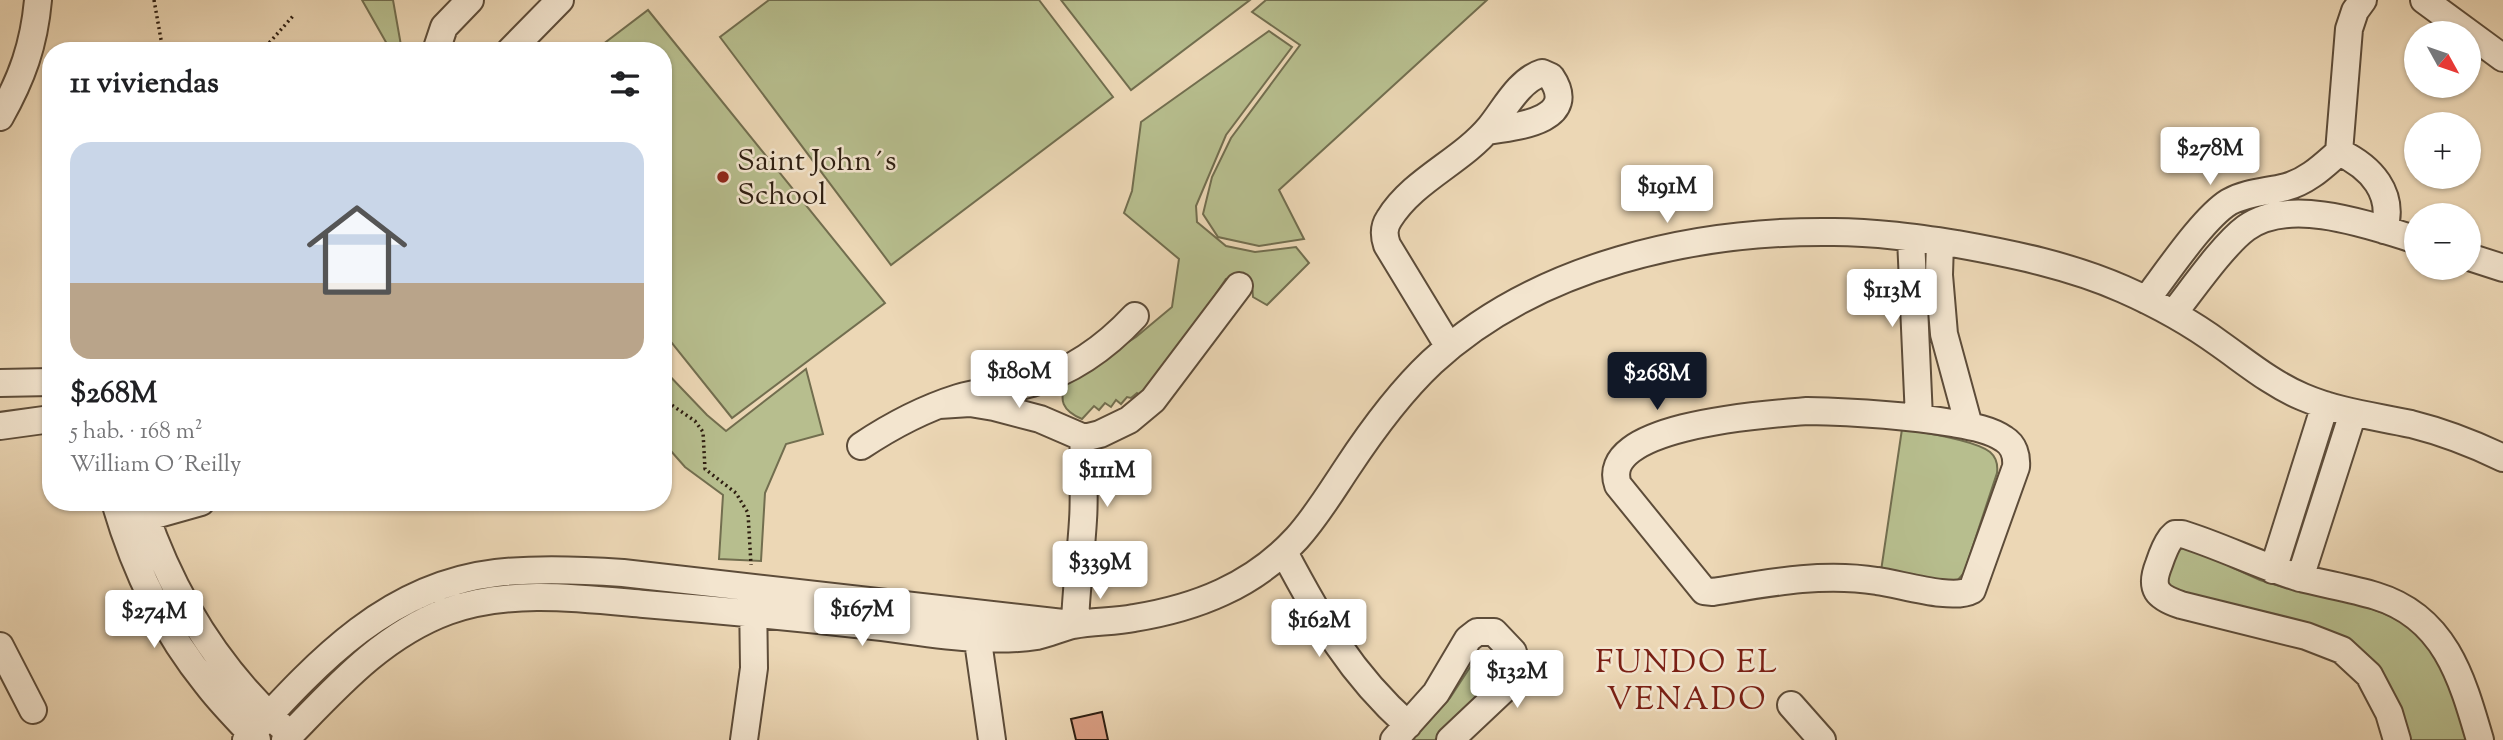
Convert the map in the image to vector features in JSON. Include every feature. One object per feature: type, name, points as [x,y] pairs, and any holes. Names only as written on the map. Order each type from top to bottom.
[{"type":"street","points":[[0,117],[22,76],[32,44],[38,0]]},
{"type":"street","points":[[439,42],[444,27],[470,0]]},
{"type":"street","points":[[519,42],[560,0]]},
{"type":"street","points":[[2146,300],[2209,220],[2223,207],[2240,197],[2285,187],[2307,178],[2339,152],[2349,29],[2354,10],[2363,0]]},
{"type":"street","points":[[2424,0],[2503,58]]},
{"type":"street","points":[[1449,347],[1387,245],[1385,226],[1394,212],[1421,185],[1487,131]]},
{"type":"street","points":[[2339,152],[2360,163],[2382,187],[2388,206],[2384,230]]},
{"type":"street","points":[[2173,314],[2236,237],[2266,218],[2279,214],[2305,214],[2404,236]]},
{"type":"street","points":[[131,512],[145,582],[172,635],[207,685],[256,732],[287,737],[353,671],[383,646],[424,621],[466,606],[508,599],[563,597],[753,600],[974,611],[1075,624],[1127,620],[1199,603],[1243,582],[1283,552],[1313,518],[1356,453],[1417,377],[1449,347],[1496,314],[1548,288],[1615,263],[1660,250],[1766,234],[1831,232],[1940,242],[2042,262],[2102,281],[2173,314],[2220,343],[2271,381],[2305,398],[2424,428],[2470,443],[2503,458]]},
{"type":"street","points":[[1911,238],[1919,418]]},
{"type":"street","points":[[1940,242],[1939,275],[1944,334],[1969,426]]},
{"type":"street","points":[[2481,261],[2503,268]]},
{"type":"street","points":[[939,405],[970,403],[994,407],[1029,415],[1073,433],[1122,424],[1153,400],[1239,286]]},
{"type":"street","points":[[861,446],[899,423],[939,405],[1048,377],[1068,369],[1104,346],[1135,317]]},
{"type":"street","points":[[1048,377],[1047,397],[1051,408],[1073,433],[1082,471],[1083,518],[1075,624]]},
{"type":"street","points":[[0,383],[42,382]]},
{"type":"street","points":[[2273,570],[2325,405]]},
{"type":"street","points":[[1807,411],[1919,418],[1969,426],[2004,439],[2014,450],[2016,467],[1976,582],[1972,590],[1958,595],[1875,580],[1828,577],[1782,580],[1713,592],[1704,591],[1623,494],[1615,477],[1615,467],[1619,460],[1642,443],[1720,419],[1807,411]]},
{"type":"street","points":[[2300,578],[2353,412]]},
{"type":"street","points":[[0,426],[42,420]]},
{"type":"street","points":[[2397,740],[2389,713],[2374,682],[2357,661],[2342,650],[2306,636],[2171,601],[2158,593],[2155,586],[2156,572],[2167,544],[2175,534],[2193,537],[2273,570],[2376,596],[2400,606],[2433,632],[2451,656],[2469,700],[2480,740]]},
{"type":"street","points":[[1283,552],[1320,621],[1381,701],[1401,733],[1436,694],[1468,639],[1477,632],[1494,632],[1513,652],[1516,670],[1504,689],[1450,740]]},
{"type":"street","points":[[256,732],[341,645],[376,617],[413,595],[453,581],[495,573],[566,570],[623,573],[753,600],[976,638],[1034,637],[1075,624]]},
{"type":"street","points":[[744,740],[754,668],[753,600]]},
{"type":"street","points":[[974,611],[992,740]]},
{"type":"street","points":[[0,646],[33,710]]},
{"type":"street","points":[[1791,705],[1822,740]]},
{"type":"path","points":[[154,0],[161,42]]},
{"type":"path","points":[[270,42],[293,16]]},
{"type":"path","points":[[672,405],[695,421],[703,432],[705,469],[736,493],[748,513],[753,600]]},
{"type":"green space","points":[[362,0],[393,0],[400,42],[386,42]]},
{"type":"green space","points":[[769,0],[1039,0],[1113,97],[891,265],[720,37]]},
{"type":"green space","points":[[1061,0],[1250,0],[1131,90]]},
{"type":"green space","points":[[1266,0],[1487,0],[1279,190],[1304,239],[1259,246],[1218,237],[1203,214],[1212,177],[1231,138],[1300,45],[1252,12]]},
{"type":"green space","name":"Saint John´s School","points":[[648,10],[885,303],[732,418],[672,343],[672,42],[606,42]]},
{"type":"green space","points":[[1269,31],[1292,47],[1226,135],[1196,206],[1197,222],[1226,246],[1255,252],[1296,247],[1309,263],[1267,305],[1253,297],[1251,286],[1246,280],[1226,279],[1145,399],[1137,393],[1131,398],[1127,397],[1121,404],[1116,400],[1111,407],[1105,403],[1099,410],[1094,406],[1082,419],[1075,416],[1066,408],[1063,399],[1068,381],[1136,337],[1172,307],[1179,259],[1124,213],[1132,191],[1141,122]]},
{"type":"green space","points":[[806,369],[823,434],[786,444],[765,493],[761,561],[719,559],[723,495],[685,467],[672,452],[672,378],[726,431]]},
{"type":"green space","points":[[1902,429],[1973,444],[1990,452],[1996,462],[1997,473],[1964,573],[1956,582],[1881,571]]},
{"type":"green space","points":[[2182,548],[2209,556],[2260,580],[2361,606],[2386,614],[2408,626],[2427,643],[2442,664],[2468,740],[2405,740],[2370,664],[2175,593],[2170,588],[2167,577],[2177,550]]},
{"type":"green space","points":[[1487,651],[1500,660],[1505,672],[1435,740],[1412,740],[1450,698],[1478,655]]},
{"type":"building","points":[[1102,712],[1108,740],[1076,740],[1071,719]]},
{"type":"place","name":"Saint John´s School","points":[[723,177]]},
{"type":"district","name":"FUNDO EL VENADO","points":[[1687,680]]}]
